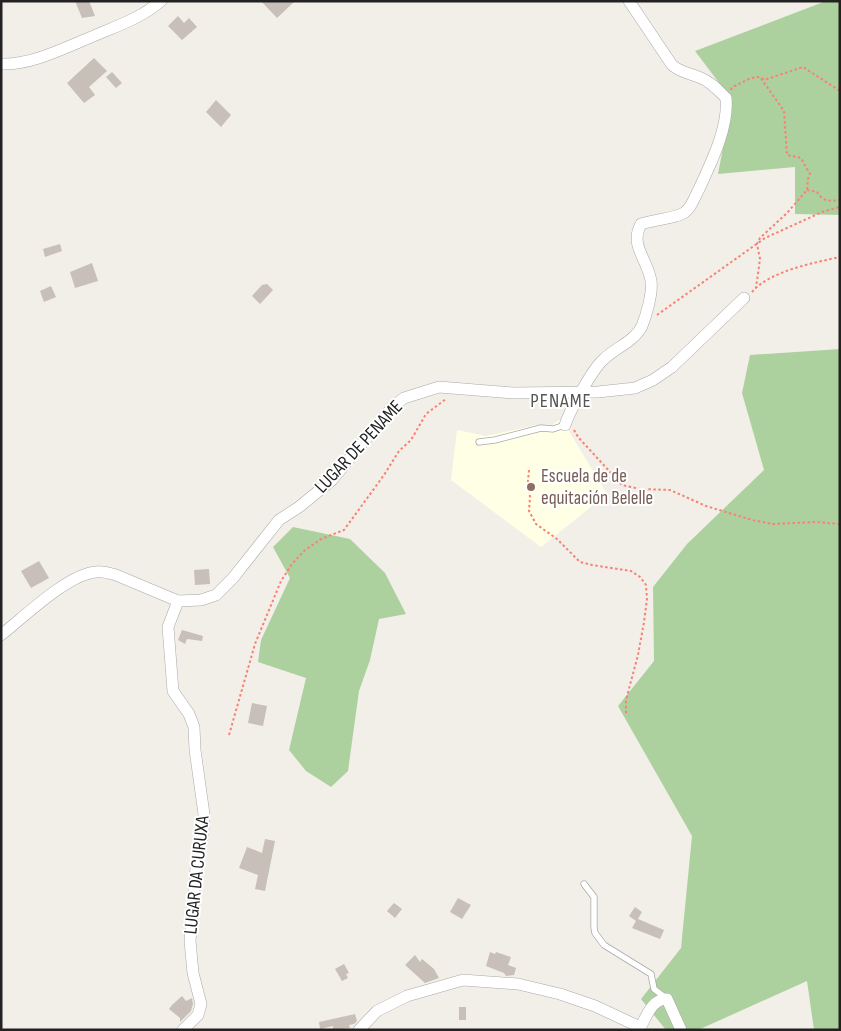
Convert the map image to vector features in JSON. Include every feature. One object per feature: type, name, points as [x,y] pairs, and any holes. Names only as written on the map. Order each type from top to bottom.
[{"type":"street","points":[[1,64],[13,65],[43,56],[136,18],[161,1]]},
{"type":"street","points":[[566,422],[581,393],[602,360],[635,336],[641,327],[652,284],[649,271],[636,240],[636,232],[641,224],[685,212],[691,204],[711,163],[727,107],[726,98],[708,81],[679,71],[672,64],[628,1]]},
{"type":"street","name":"LUGAR DE PENAME","points":[[178,601],[201,600],[216,595],[233,578],[279,520],[332,480],[393,406],[404,398],[439,386],[513,393],[581,393],[635,388],[653,380],[672,367],[744,298]]},
{"type":"street","points":[[1,635],[66,584],[81,576],[96,572],[116,575],[178,601]]},
{"type":"street","name":"LUGAR DA CURUXA","points":[[178,601],[168,627],[173,690],[189,714],[194,727],[195,750],[204,814],[203,832],[196,868],[190,941],[193,973],[201,1004],[198,1015],[183,1030]]},
{"type":"street","points":[[359,1030],[377,1011],[407,996],[463,980],[518,984],[560,994],[595,1006],[639,1028],[655,1003],[661,999],[667,999],[681,1030]]},
{"type":"lane","points":[[479,442],[524,434],[541,428],[553,429],[566,422]]},
{"type":"lane","points":[[584,884],[594,897],[595,933],[604,945],[651,974],[654,989],[667,999]]},
{"type":"path","points":[[726,98],[732,87],[741,84],[750,77],[760,77],[764,80],[803,67],[840,91]]},
{"type":"path","points":[[756,288],[760,259],[757,244],[760,238],[807,190],[810,174],[801,158],[788,154],[784,111],[760,77]]},
{"type":"path","points":[[807,190],[817,192],[820,197],[828,201],[840,200]]},
{"type":"path","points":[[655,317],[757,244],[822,212],[840,207]]},
{"type":"path","points":[[744,298],[756,288],[786,272],[840,257]]},
{"type":"path","points":[[229,736],[255,644],[282,582],[292,564],[304,551],[321,539],[344,530],[384,476],[399,451],[411,440],[426,414],[450,396]]},
{"type":"path","points":[[566,422],[622,485],[640,490],[670,490],[706,506],[752,520],[773,524],[816,522],[840,524]]},
{"type":"path","points":[[529,470],[529,511],[536,524],[557,539],[580,562],[631,571],[640,577],[646,585],[647,599],[644,622],[638,655],[626,700],[626,715]]},
{"type":"shaded area","name":"Escuela de de equitación Belelle","points":[[559,420],[567,428],[607,494],[541,547],[451,480],[457,430],[486,436],[536,425],[551,426]]},
{"type":"green space","points":[[826,1],[840,1],[840,215],[795,214],[795,167],[718,174],[732,100],[695,51]]},
{"type":"green space","points":[[840,349],[840,1030],[814,1030],[807,981],[698,1030],[666,1030],[641,999],[681,948],[692,836],[618,706],[654,661],[653,587],[687,544],[764,470],[742,393],[750,355]]},
{"type":"green space","points":[[293,527],[350,539],[385,573],[406,614],[379,619],[370,660],[359,691],[348,771],[331,787],[306,771],[289,750],[306,678],[258,662],[261,640],[290,578],[273,547]]},
{"type":"building","points":[[75,1],[89,1],[95,16],[82,18]]},
{"type":"building","points":[[261,1],[295,1],[277,18]]},
{"type":"building","points":[[178,16],[184,23],[189,18],[197,27],[182,40],[168,26]]},
{"type":"building","points":[[94,58],[107,71],[89,87],[95,95],[84,103],[67,83]]},
{"type":"building","points":[[112,72],[122,83],[116,88],[106,77]]},
{"type":"building","points":[[216,100],[231,115],[221,127],[206,112]]},
{"type":"building","points":[[60,244],[62,251],[45,257],[43,249]]},
{"type":"building","points":[[92,263],[98,281],[75,288],[70,272]]},
{"type":"building","points":[[267,284],[273,290],[260,304],[252,296],[262,285]]},
{"type":"building","points":[[51,286],[56,297],[44,302],[40,291]]},
{"type":"building","points":[[39,561],[49,578],[31,588],[21,571]]},
{"type":"building","points":[[209,569],[210,584],[195,585],[194,570]]},
{"type":"building","points":[[182,630],[203,636],[202,641],[187,639],[185,644],[178,640]]},
{"type":"building","points":[[252,703],[267,706],[263,726],[248,723]]},
{"type":"building","points":[[265,839],[275,841],[265,891],[255,889],[258,875],[239,868],[247,847],[262,853]]},
{"type":"building","points":[[458,898],[471,905],[462,919],[450,912]]},
{"type":"building","points":[[394,903],[402,909],[395,918],[387,911]]},
{"type":"building","points":[[635,907],[642,912],[638,919],[664,930],[660,939],[632,928],[636,921],[629,916]]},
{"type":"building","points":[[490,952],[511,957],[508,965],[516,968],[514,975],[506,976],[504,973],[486,966]]},
{"type":"building","points":[[415,955],[420,962],[422,959],[434,969],[439,978],[425,983],[405,965]]},
{"type":"building","points":[[344,964],[349,973],[346,974],[348,978],[342,981],[335,969]]},
{"type":"building","points":[[182,996],[186,1001],[192,998],[193,1004],[191,1011],[180,1022],[180,1018],[169,1009]]},
{"type":"building","points":[[459,1007],[466,1007],[466,1020],[459,1020]]},
{"type":"building","points":[[355,1014],[357,1021],[349,1025],[350,1028],[333,1030],[333,1026],[320,1029],[319,1022]]},
{"type":"place","name":"Escuela de de equitación Belelle","points":[[531,487]]},
{"type":"district","name":"PENAME","points":[[561,401]]}]
